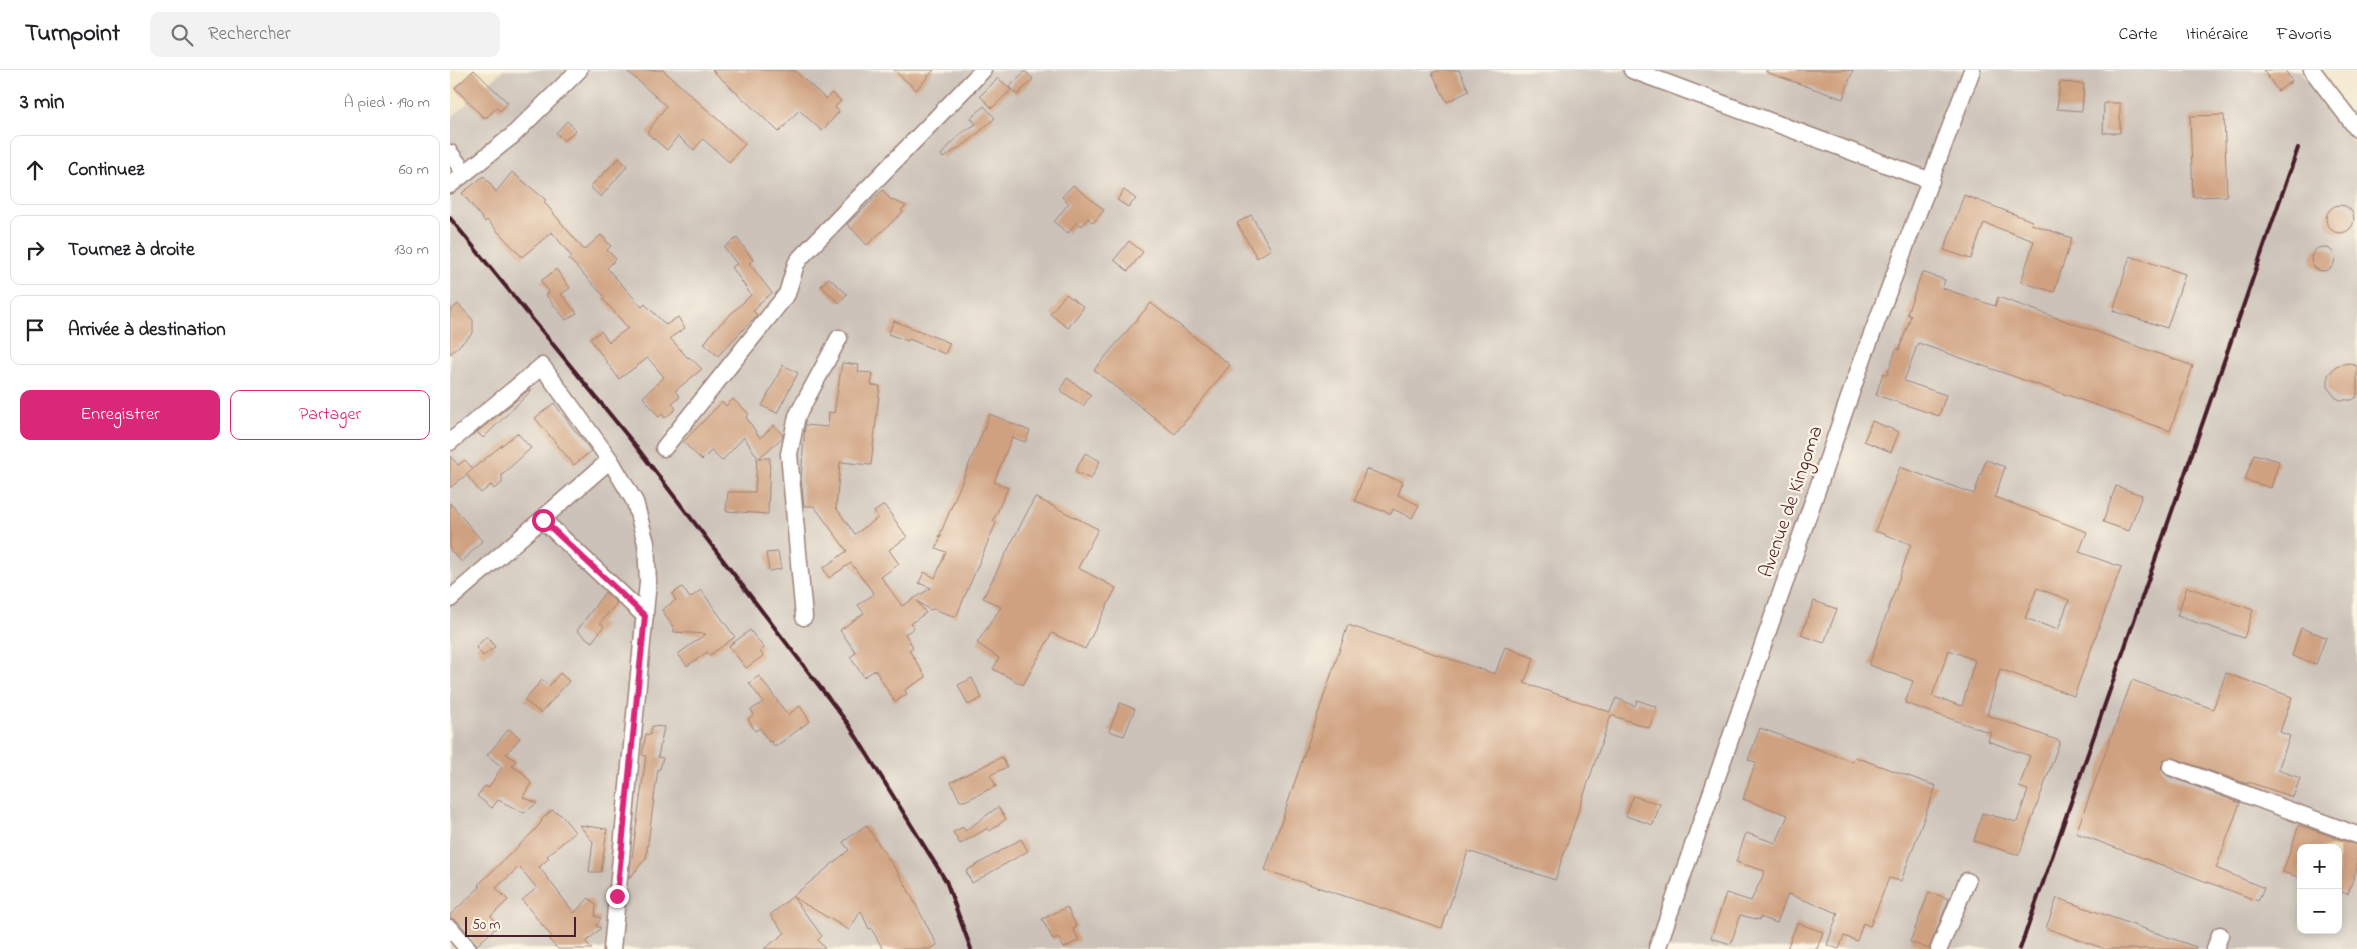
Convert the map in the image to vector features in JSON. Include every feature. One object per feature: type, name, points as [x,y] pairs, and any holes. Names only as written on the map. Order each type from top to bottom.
[{"type":"street","points":[[450,185],[512,136],[580,70]]},
{"type":"street","points":[[664,448],[787,294],[796,264],[801,257],[983,70]]},
{"type":"street","points":[[1632,70],[1930,181]]},
{"type":"street","name":"Avenue de Kingoma","points":[[1657,949],[1864,358],[1972,70]]},
{"type":"street","points":[[2312,70],[2357,130]]},
{"type":"street","points":[[450,153],[465,173]]},
{"type":"street","points":[[804,618],[789,454],[797,416],[839,338]]},
{"type":"street","points":[[450,442],[542,366],[610,460],[635,502],[646,543],[648,582],[612,949]]},
{"type":"street","points":[[450,599],[610,460]]},
{"type":"street","points":[[543,520],[645,616]]},
{"type":"street","points":[[2171,767],[2357,834]]},
{"type":"street","points":[[1939,949],[1967,881]]},
{"type":"street","points":[[450,928],[468,949]]},
{"type":"shaded area","points":[[503,70],[2299,70],[2357,147],[2357,949],[450,949],[450,119]]},
{"type":"building","points":[[474,70],[508,103],[500,111],[496,108],[487,117],[483,117],[455,88]]},
{"type":"building","points":[[626,70],[663,70],[745,144],[729,162],[703,139],[694,150],[678,136],[667,150],[647,133],[666,106]]},
{"type":"building","points":[[712,70],[794,70],[826,99],[832,93],[841,101],[835,107],[839,112],[822,131],[799,110],[779,132]]},
{"type":"building","points":[[894,70],[934,70],[916,90]]},
{"type":"building","points":[[1439,70],[1459,70],[1469,91],[1447,102],[1432,73]]},
{"type":"building","points":[[1766,70],[1853,70],[1843,99],[1766,72]]},
{"type":"building","points":[[2263,70],[2285,70],[2292,81],[2278,91]]},
{"type":"building","points":[[1025,71],[1033,79],[1017,95],[1009,87]]},
{"type":"building","points":[[998,78],[1011,90],[992,108],[980,96]]},
{"type":"building","points":[[2060,82],[2084,84],[2082,111],[2057,109]]},
{"type":"building","points":[[2104,103],[2120,103],[2120,133],[2103,133]]},
{"type":"building","points":[[984,106],[995,118],[968,142],[943,158],[941,155],[960,134],[976,124],[971,118]]},
{"type":"building","points":[[2224,115],[2227,196],[2193,197],[2190,116]]},
{"type":"building","points":[[567,121],[576,130],[564,141],[556,133]]},
{"type":"building","points":[[619,158],[627,166],[601,197],[590,187]]},
{"type":"building","points":[[512,172],[546,200],[544,202],[584,250],[601,235],[611,246],[607,250],[616,259],[607,268],[642,307],[645,304],[666,325],[678,317],[685,328],[670,338],[688,358],[702,369],[675,391],[680,397],[672,403],[676,409],[665,418],[662,414],[659,417],[643,397],[664,377],[648,358],[619,379],[590,339],[601,331],[609,342],[628,328],[603,299],[605,297],[569,259],[572,257],[552,232],[522,257],[487,220],[485,222],[462,193],[484,176],[496,192]]},
{"type":"building","points":[[1073,185],[1104,210],[1093,223],[1088,218],[1082,226],[1077,222],[1068,233],[1054,222],[1069,203],[1062,197]]},
{"type":"building","points":[[883,190],[890,199],[906,206],[901,210],[903,212],[867,245],[847,224]]},
{"type":"building","points":[[1124,190],[1136,199],[1128,207],[1117,200]]},
{"type":"building","points":[[1964,195],[2032,221],[2031,224],[2072,238],[2054,292],[2021,282],[2034,241],[1984,223],[1971,259],[1944,250]]},
{"type":"building","points":[[2340,205],[2350,209],[2354,219],[2350,229],[2340,233],[2330,229],[2326,219],[2330,209]]},
{"type":"building","points":[[1251,215],[1271,249],[1257,258],[1237,223]]},
{"type":"building","points":[[737,238],[753,260],[749,263],[772,293],[758,304],[760,305],[753,311],[757,315],[718,356],[704,344],[714,330],[751,295],[732,267],[737,264],[724,247]]},
{"type":"building","points":[[1129,241],[1143,252],[1128,271],[1114,260]]},
{"type":"building","points":[[2323,247],[2331,251],[2335,259],[2331,267],[2323,271],[2315,267],[2311,259],[2315,251]]},
{"type":"building","points":[[2130,256],[2185,274],[2167,328],[2113,311]]},
{"type":"building","points":[[556,269],[570,288],[561,294],[577,313],[566,320],[546,295],[549,292],[541,281]]},
{"type":"building","points":[[1922,272],[1945,280],[1942,288],[1995,306],[1998,297],[2193,366],[2170,431],[1918,343],[1904,381],[1946,395],[1939,416],[1876,395],[1883,373],[1887,375],[1896,349],[1899,350],[1911,316],[1907,314]]},
{"type":"building","points":[[829,278],[847,294],[839,303],[821,286]]},
{"type":"building","points":[[1066,294],[1084,307],[1068,328],[1050,314]]},
{"type":"building","points":[[1151,303],[1230,365],[1175,434],[1094,370]]},
{"type":"building","points":[[458,304],[473,320],[473,333],[450,354],[450,311]]},
{"type":"building","points":[[894,321],[950,343],[945,354],[909,339],[908,341],[888,334]]},
{"type":"building","points":[[842,363],[859,365],[858,372],[873,373],[871,385],[880,386],[871,465],[840,462],[836,508],[855,534],[878,518],[874,512],[884,505],[907,537],[889,550],[899,564],[881,577],[902,606],[931,588],[919,583],[924,572],[935,578],[946,552],[936,548],[942,535],[939,537],[990,414],[1030,431],[1025,442],[1012,437],[994,482],[1008,488],[993,521],[996,523],[956,617],[933,609],[930,610],[917,601],[926,613],[911,623],[914,628],[905,634],[913,647],[909,650],[926,677],[905,690],[907,694],[895,702],[875,670],[864,677],[850,657],[856,653],[840,630],[864,613],[858,605],[874,594],[851,563],[829,578],[823,568],[847,551],[814,506],[804,506],[801,479],[805,425],[828,427],[829,412],[834,413]]},
{"type":"building","points":[[2348,363],[2357,366],[2357,397],[2352,400],[2340,400],[2328,388],[2328,375],[2336,366]]},
{"type":"building","points":[[783,365],[798,373],[777,413],[762,406]]},
{"type":"building","points":[[1067,378],[1091,395],[1083,406],[1060,390]]},
{"type":"building","points":[[530,389],[531,391],[483,438],[477,432]]},
{"type":"building","points":[[733,399],[749,414],[746,417],[760,438],[774,425],[783,435],[759,458],[770,458],[768,514],[726,511],[728,492],[755,492],[758,458],[744,437],[722,461],[711,451],[702,460],[683,442],[722,402],[726,406]]},
{"type":"building","points":[[554,403],[591,451],[574,465],[535,418]]},
{"type":"building","points":[[1872,421],[1899,432],[1891,452],[1864,441]]},
{"type":"building","points":[[517,433],[531,448],[502,475],[502,483],[494,489],[491,485],[481,493],[466,474]]},
{"type":"building","points":[[1085,453],[1100,461],[1091,479],[1075,472]]},
{"type":"building","points":[[2254,454],[2279,461],[2271,488],[2245,480]]},
{"type":"building","points":[[450,456],[458,465],[465,460],[473,469],[450,488]]},
{"type":"building","points":[[1986,460],[2005,467],[1995,497],[2087,532],[2079,552],[2121,567],[2074,696],[2000,669],[1987,715],[2060,741],[2019,855],[1974,841],[1982,813],[2017,822],[2028,790],[2019,787],[2030,756],[1988,741],[1991,733],[1905,703],[1913,681],[1869,665],[1911,544],[1875,531],[1900,467],[1974,494]],"holes":[[[2037,588],[2069,600],[2058,630],[2025,618]],[[1949,650],[1975,660],[1962,706],[1932,696]]]},
{"type":"building","points":[[1366,469],[1403,482],[1398,495],[1419,505],[1412,518],[1393,509],[1391,514],[1355,501]]},
{"type":"building","points":[[2116,486],[2142,495],[2129,531],[2103,522]]},
{"type":"building","points":[[1035,497],[1098,529],[1078,568],[1116,588],[1085,649],[1052,633],[1023,685],[993,669],[999,658],[977,643],[1001,607],[983,598]]},
{"type":"building","points":[[450,503],[482,541],[462,562],[450,550]]},
{"type":"building","points":[[778,552],[781,569],[769,571],[766,553]]},
{"type":"building","points":[[682,587],[690,598],[701,590],[735,637],[710,655],[707,652],[687,666],[678,654],[706,634],[674,632],[674,628],[662,610],[676,600],[672,594]]},
{"type":"building","points":[[2187,587],[2253,610],[2244,638],[2177,616]]},
{"type":"building","points":[[605,592],[617,603],[600,623],[604,626],[592,642],[577,631]]},
{"type":"building","points":[[1814,601],[1837,609],[1824,643],[1801,635]]},
{"type":"building","points":[[1348,625],[1495,674],[1505,647],[1534,658],[1524,683],[1610,712],[1616,698],[1635,706],[1637,700],[1657,707],[1649,728],[1611,715],[1555,880],[1468,851],[1442,928],[1265,870]]},
{"type":"building","points":[[2301,628],[2326,637],[2316,664],[2292,656]]},
{"type":"building","points":[[750,630],[764,648],[760,651],[763,656],[746,668],[729,646]]},
{"type":"building","points":[[487,636],[495,647],[483,656],[476,647]]},
{"type":"building","points":[[560,673],[569,681],[541,713],[524,700],[542,680],[549,686]]},
{"type":"building","points":[[2226,673],[2292,697],[2280,732],[2290,736],[2278,770],[2300,778],[2293,797],[2248,782],[2247,784],[2174,758],[2164,760],[2161,768],[2168,776],[2240,803],[2216,868],[2264,888],[2258,901],[2076,833],[2132,680],[2213,709]]},
{"type":"building","points":[[759,676],[788,715],[800,706],[810,721],[775,747],[771,741],[769,742],[760,728],[755,731],[748,719],[754,715],[751,710],[763,702],[749,683]]},
{"type":"building","points":[[972,678],[982,698],[968,705],[958,685]]},
{"type":"building","points":[[1120,703],[1135,709],[1124,736],[1109,731]]},
{"type":"building","points":[[652,726],[664,727],[658,757],[663,758],[660,769],[658,769],[646,858],[629,879],[646,756],[642,755],[646,734],[650,735]]},
{"type":"building","points":[[1760,728],[1853,762],[1855,757],[1936,786],[1901,881],[1889,878],[1870,926],[1863,923],[1857,941],[1844,936],[1839,949],[1827,945],[1838,913],[1788,894],[1777,923],[1760,917],[1760,920],[1740,915],[1731,944],[1711,938],[1726,893],[1751,901],[1765,871],[1736,862],[1746,833],[1776,843],[1788,815],[1743,799],[1756,762],[1748,760]]},
{"type":"building","points":[[509,729],[520,738],[506,754],[516,761],[512,766],[522,772],[531,783],[523,797],[537,803],[524,813],[498,800],[492,808],[477,796],[485,786],[488,788],[502,767],[487,755]]},
{"type":"building","points":[[1002,757],[1007,767],[990,775],[996,786],[965,801],[960,801],[951,782]]},
{"type":"building","points":[[1633,796],[1660,804],[1653,825],[1626,816]]},
{"type":"building","points":[[998,807],[1006,819],[990,831],[988,828],[960,844],[953,832],[963,827],[965,831]]},
{"type":"building","points":[[552,810],[561,815],[575,832],[547,856],[549,858],[539,867],[574,913],[589,898],[596,905],[595,916],[601,918],[596,926],[601,928],[586,942],[592,949],[558,949],[549,940],[552,937],[522,900],[537,888],[519,867],[496,888],[508,900],[491,916],[499,925],[477,945],[458,921],[450,918],[450,915],[480,887],[478,885],[535,830],[541,820]]},
{"type":"building","points":[[579,825],[607,829],[601,872],[589,872],[593,842]]},
{"type":"building","points":[[866,825],[904,882],[937,945],[929,949],[883,949],[871,928],[869,929],[861,911],[849,930],[793,897],[822,936],[818,940],[825,949],[764,949],[785,933],[770,915],[849,850],[843,842]]},
{"type":"building","points":[[2299,825],[2357,845],[2357,868],[2348,894],[2342,892],[2342,844],[2297,844],[2297,877],[2283,872]]},
{"type":"building","points":[[1021,839],[1028,851],[972,883],[966,871]]},
{"type":"building","points":[[1929,892],[1949,899],[1929,949],[1910,942]]},
{"type":"building","points":[[2057,898],[2196,947],[2196,949],[2105,949],[2046,928]]},
{"type":"building","points":[[1067,907],[1077,927],[1073,929],[1079,940],[1064,948],[1058,938],[1053,940],[1042,919]]},
{"type":"building","points":[[1797,923],[1823,932],[1817,949],[1787,949]]},
{"type":"railway","points":[[2020,949],[2298,148]]},
{"type":"railway","points":[[450,218],[635,445],[849,725],[946,881],[971,949]]},
{"type":"route","points":[[543,520],[645,616],[617,896]]}]
